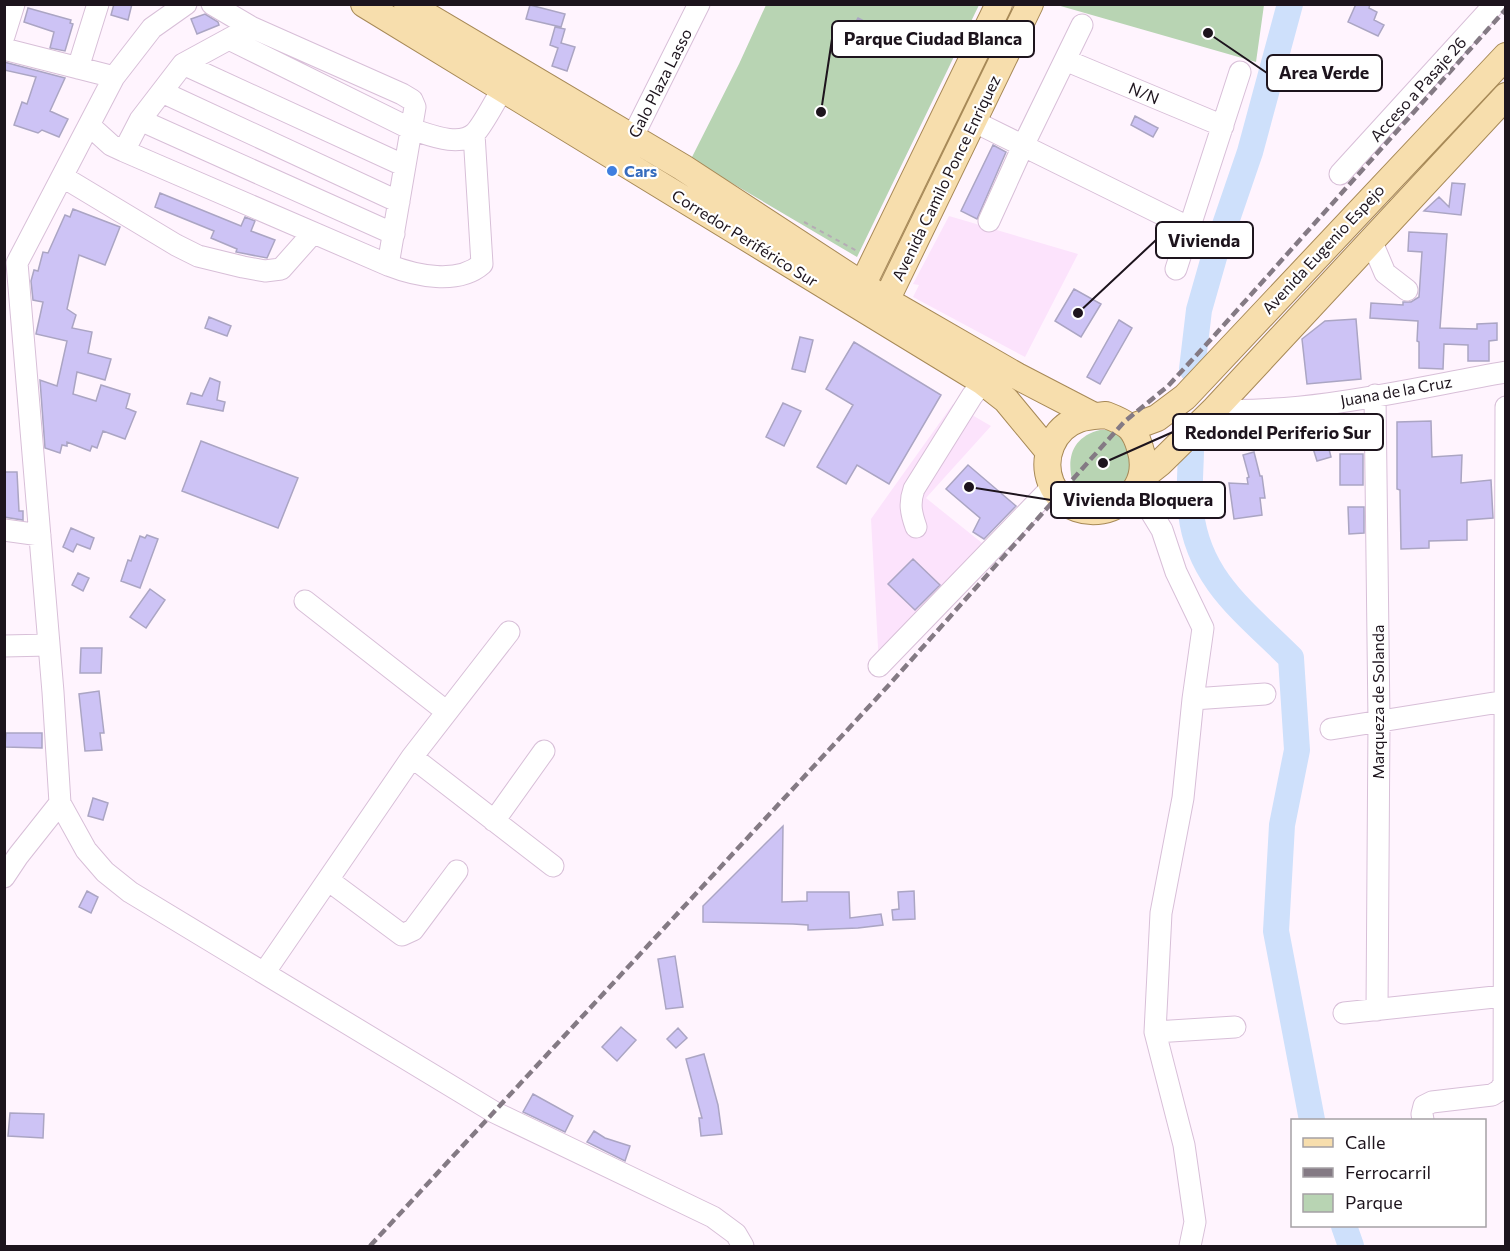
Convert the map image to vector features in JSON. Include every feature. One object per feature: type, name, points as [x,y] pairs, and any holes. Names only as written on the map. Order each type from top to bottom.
[{"type":"main road","name":"Corredor Periférico Sur","points":[[364,4],[620,162],[882,309],[1094,416]]},
{"type":"main road","name":"Corredor Periférico Sur","points":[[407,4],[682,167],[857,295]]},
{"type":"main road","name":"Avenida Camilo Ponce Enriquez","points":[[857,295],[999,4]]},
{"type":"main road","name":"Avenida Camilo Ponce Enriquez","points":[[882,309],[1030,4]]},
{"type":"main road","name":"Avenida Eugenio Espejo","points":[[1130,428],[1157,418],[1185,397],[1506,57]]},
{"type":"main road","name":"Avenida Eugenio Espejo","points":[[1139,483],[1214,410],[1506,96]]},
{"type":"main road","points":[[920,169],[944,182]]},
{"type":"main road","name":"Corredor Periférico Sur","points":[[882,309],[1006,400],[1049,452]]},
{"type":"main road","points":[[1106,415],[1124,422],[1130,428],[1136,436],[1143,455],[1139,483],[1122,504],[1101,511],[1090,511],[1070,504],[1057,495],[1048,472],[1049,452],[1052,443],[1065,427],[1082,418],[1106,415]]},
{"type":"street","points":[[4,36],[14,4]]},
{"type":"street","points":[[78,68],[98,4]]},
{"type":"street","points":[[186,4],[152,28],[114,77],[63,177],[11,262],[40,535],[60,803],[86,850],[105,872],[130,892],[494,1112],[713,1217],[736,1234],[743,1246]]},
{"type":"street","points":[[212,4],[250,27],[412,100],[415,107],[388,265]]},
{"type":"street","name":"Galo Plaza Lasso","points":[[620,162],[699,4]]},
{"type":"street","name":"Acceso a Pasaje 26","points":[[1340,174],[1495,4]]},
{"type":"street","points":[[989,221],[1082,25]]},
{"type":"street","points":[[124,151],[140,120],[183,64],[250,27]]},
{"type":"street","points":[[229,39],[411,129],[439,138],[461,140],[474,134],[502,90]]},
{"type":"street","points":[[4,49],[114,77]]},
{"type":"street","name":"N/N","points":[[1065,60],[1223,126]]},
{"type":"street","points":[[183,64],[405,166]]},
{"type":"street","points":[[1176,269],[1240,72]]},
{"type":"street","points":[[162,92],[399,202]]},
{"type":"street","points":[[140,120],[394,234]]},
{"type":"street","points":[[974,121],[1190,228]]},
{"type":"street","points":[[90,126],[111,145],[124,151],[388,265],[406,272],[436,277],[472,272],[482,264],[474,134]]},
{"type":"street","points":[[63,177],[176,245],[198,256],[243,267],[265,271],[281,268],[313,233]]},
{"type":"street","points":[[1371,240],[1384,273],[1407,290]]},
{"type":"street","name":"Juana de la Cruz","points":[[1214,410],[1250,412],[1289,410],[1506,372]]},
{"type":"street","points":[[915,527],[910,510],[910,499],[914,489],[982,382]]},
{"type":"street","name":"Marqueza de Solanda","points":[[1375,395],[1379,721],[1377,1010]]},
{"type":"street","points":[[1423,1119],[1424,1106],[1432,1102],[1492,1095],[1500,1090],[1504,1083],[1503,786],[1506,407]]},
{"type":"street","points":[[1139,483],[1162,530],[1176,572],[1203,628],[1183,798],[1160,924],[1155,1032],[1184,1144],[1196,1222],[1190,1246]]},
{"type":"street","points":[[879,666],[1053,486]]},
{"type":"street","points":[[4,530],[40,535]]},
{"type":"street","points":[[304,602],[447,712]]},
{"type":"street","points":[[264,973],[412,758],[509,632]]},
{"type":"street","points":[[4,646],[49,645]]},
{"type":"street","points":[[1193,699],[1265,694]]},
{"type":"street","points":[[1331,729],[1505,701]]},
{"type":"street","points":[[494,821],[544,751]]},
{"type":"street","points":[[412,758],[553,866]]},
{"type":"street","points":[[4,877],[60,803]]},
{"type":"street","points":[[328,880],[402,935],[413,930],[457,871]]},
{"type":"street","points":[[1344,1013],[1504,996]]},
{"type":"street","points":[[1155,1032],[1235,1027]]},
{"type":"shaded area","points":[[949,216],[1078,254],[1025,357],[913,297],[919,285],[913,284]]},
{"type":"shaded area","points":[[953,404],[991,426],[926,498],[982,543],[879,666],[871,519]]},
{"type":"green space","points":[[766,5],[979,5],[857,257],[691,159]]},
{"type":"green space","points":[[1057,5],[1264,5],[1256,62]]},
{"type":"green space","points":[[1100,430],[1114,430],[1131,441],[1129,485],[1107,495],[1095,496],[1073,484],[1070,466],[1077,443],[1091,433]]},
{"type":"building","points":[[114,4],[132,4],[128,20],[111,15]]},
{"type":"building","points":[[1356,4],[1370,4],[1369,8],[1377,12],[1374,20],[1384,25],[1378,36],[1348,22]]},
{"type":"building","points":[[530,5],[565,14],[561,27],[526,19]]},
{"type":"building","points":[[28,8],[71,20],[70,23],[73,24],[65,51],[50,48],[54,32],[24,22]]},
{"type":"building","points":[[205,14],[219,25],[197,34],[191,19]]},
{"type":"building","points":[[858,18],[904,42],[897,56],[850,32]]},
{"type":"building","points":[[555,27],[565,29],[561,43],[575,47],[567,71],[552,66],[558,48],[550,45]]},
{"type":"building","points":[[4,62],[65,78],[50,111],[68,119],[59,137],[42,130],[38,133],[14,125],[22,102],[27,104],[36,77],[4,70]]},
{"type":"building","points":[[1135,116],[1158,128],[1153,137],[1131,125]]},
{"type":"building","points":[[993,145],[1006,152],[977,219],[961,211]]},
{"type":"building","points":[[1452,183],[1465,184],[1461,215],[1424,211],[1439,197],[1449,207]]},
{"type":"building","points":[[160,193],[241,226],[245,217],[255,221],[251,231],[275,240],[267,258],[236,252],[237,249],[211,238],[214,231],[155,207]]},
{"type":"building","points":[[73,209],[120,227],[105,265],[79,255],[67,309],[76,315],[72,328],[92,332],[88,353],[111,359],[105,380],[77,372],[73,394],[96,401],[101,385],[130,394],[126,408],[136,412],[125,439],[103,431],[97,448],[92,446],[90,451],[67,442],[67,446],[62,445],[60,453],[45,448],[40,380],[57,386],[67,341],[36,334],[43,302],[33,300],[31,281],[34,270],[38,271],[43,252],[48,253],[65,215],[70,217]]},
{"type":"building","points":[[1409,232],[1447,234],[1440,328],[1477,329],[1477,324],[1497,323],[1497,340],[1489,341],[1489,361],[1468,361],[1468,345],[1444,344],[1443,369],[1419,368],[1418,321],[1370,318],[1371,303],[1403,305],[1403,302],[1411,302],[1419,297],[1422,252],[1408,251]]},
{"type":"building","points":[[1074,289],[1101,304],[1081,337],[1055,321]]},
{"type":"building","points":[[209,317],[231,326],[227,336],[205,328]]},
{"type":"building","points":[[1356,319],[1361,379],[1307,384],[1302,339],[1325,321]]},
{"type":"building","points":[[1119,320],[1132,328],[1100,384],[1087,377]]},
{"type":"building","points":[[800,337],[813,340],[805,372],[792,369]]},
{"type":"building","points":[[854,342],[941,395],[889,484],[857,465],[846,484],[817,467],[853,405],[826,389]]},
{"type":"building","points":[[210,378],[220,382],[217,400],[225,402],[223,411],[187,404],[191,393],[202,396]]},
{"type":"building","points":[[783,403],[801,411],[784,446],[766,437]]},
{"type":"building","points":[[1431,421],[1432,457],[1462,455],[1461,483],[1491,480],[1493,518],[1467,520],[1467,540],[1429,541],[1429,548],[1401,549],[1400,490],[1397,489],[1397,422]]},
{"type":"building","points":[[201,441],[298,478],[278,528],[182,491]]},
{"type":"building","points":[[1327,441],[1331,457],[1317,461],[1312,445]]},
{"type":"building","points":[[1254,452],[1260,476],[1262,476],[1265,498],[1260,498],[1262,515],[1234,519],[1229,483],[1248,484],[1247,478],[1249,477],[1243,455]]},
{"type":"building","points":[[1340,454],[1363,454],[1363,485],[1340,485]]},
{"type":"building","points":[[968,465],[1016,506],[984,539],[973,532],[980,518],[946,489]]},
{"type":"building","points":[[4,472],[17,472],[19,511],[23,511],[23,520],[4,517]]},
{"type":"building","points":[[1348,507],[1364,507],[1364,533],[1349,534]]},
{"type":"building","points":[[71,528],[94,538],[90,549],[77,544],[73,552],[63,547]]},
{"type":"building","points":[[147,535],[158,539],[140,588],[121,581],[140,536],[145,538]]},
{"type":"building","points":[[913,559],[940,585],[915,610],[888,584]]},
{"type":"building","points":[[78,573],[89,578],[83,591],[72,585]]},
{"type":"building","points":[[150,589],[165,600],[146,628],[130,617]]},
{"type":"building","points":[[81,648],[102,648],[101,673],[80,673]]},
{"type":"building","points":[[99,691],[104,733],[100,733],[102,750],[85,751],[79,694]]},
{"type":"building","points":[[6,733],[42,733],[42,748],[5,747]]},
{"type":"building","points":[[93,798],[108,803],[103,820],[88,816]]},
{"type":"building","points":[[783,826],[782,902],[807,901],[807,892],[849,892],[850,918],[881,914],[883,925],[808,930],[808,925],[703,922],[703,906]]},
{"type":"building","points":[[87,891],[98,897],[91,913],[79,907]]},
{"type":"building","points":[[914,891],[915,919],[893,920],[892,910],[899,909],[898,892]]},
{"type":"building","points":[[675,956],[683,1007],[666,1009],[658,959]]},
{"type":"building","points":[[621,1027],[636,1040],[617,1061],[602,1047]]},
{"type":"building","points":[[678,1028],[687,1038],[676,1048],[667,1039]]},
{"type":"building","points":[[704,1054],[718,1105],[722,1134],[701,1136],[699,1118],[702,1118],[686,1059]]},
{"type":"building","points":[[533,1094],[573,1116],[565,1132],[523,1112]]},
{"type":"building","points":[[10,1113],[44,1114],[43,1138],[8,1136]]},
{"type":"building","points":[[594,1131],[605,1138],[630,1146],[625,1161],[587,1142]]},
{"type":"waterway","points":[[1192,369],[1199,310],[1215,254],[1250,152],[1290,4]]},
{"type":"waterway","points":[[1191,448],[1191,513],[1196,537],[1204,558],[1227,594],[1291,658],[1297,750],[1282,825],[1276,931],[1312,1119]]},
{"type":"waterway","points":[[1344,1227],[1351,1246]]},
{"type":"railway","points":[[370,1246],[888,686],[1124,422],[1168,386],[1214,336],[1506,9]]},
{"type":"place","name":"Area Verde","points":[[1208,33]]},
{"type":"place","name":"Parque Ciudad Blanca","points":[[821,112]]},
{"type":"place","name":"Cars","points":[[612,171]]},
{"type":"place","name":"Vivienda","points":[[1078,313]]},
{"type":"place","name":"Redondel Periferio Sur","points":[[1103,463]]},
{"type":"place","name":"Vivienda Bloquera","points":[[969,487]]}]
